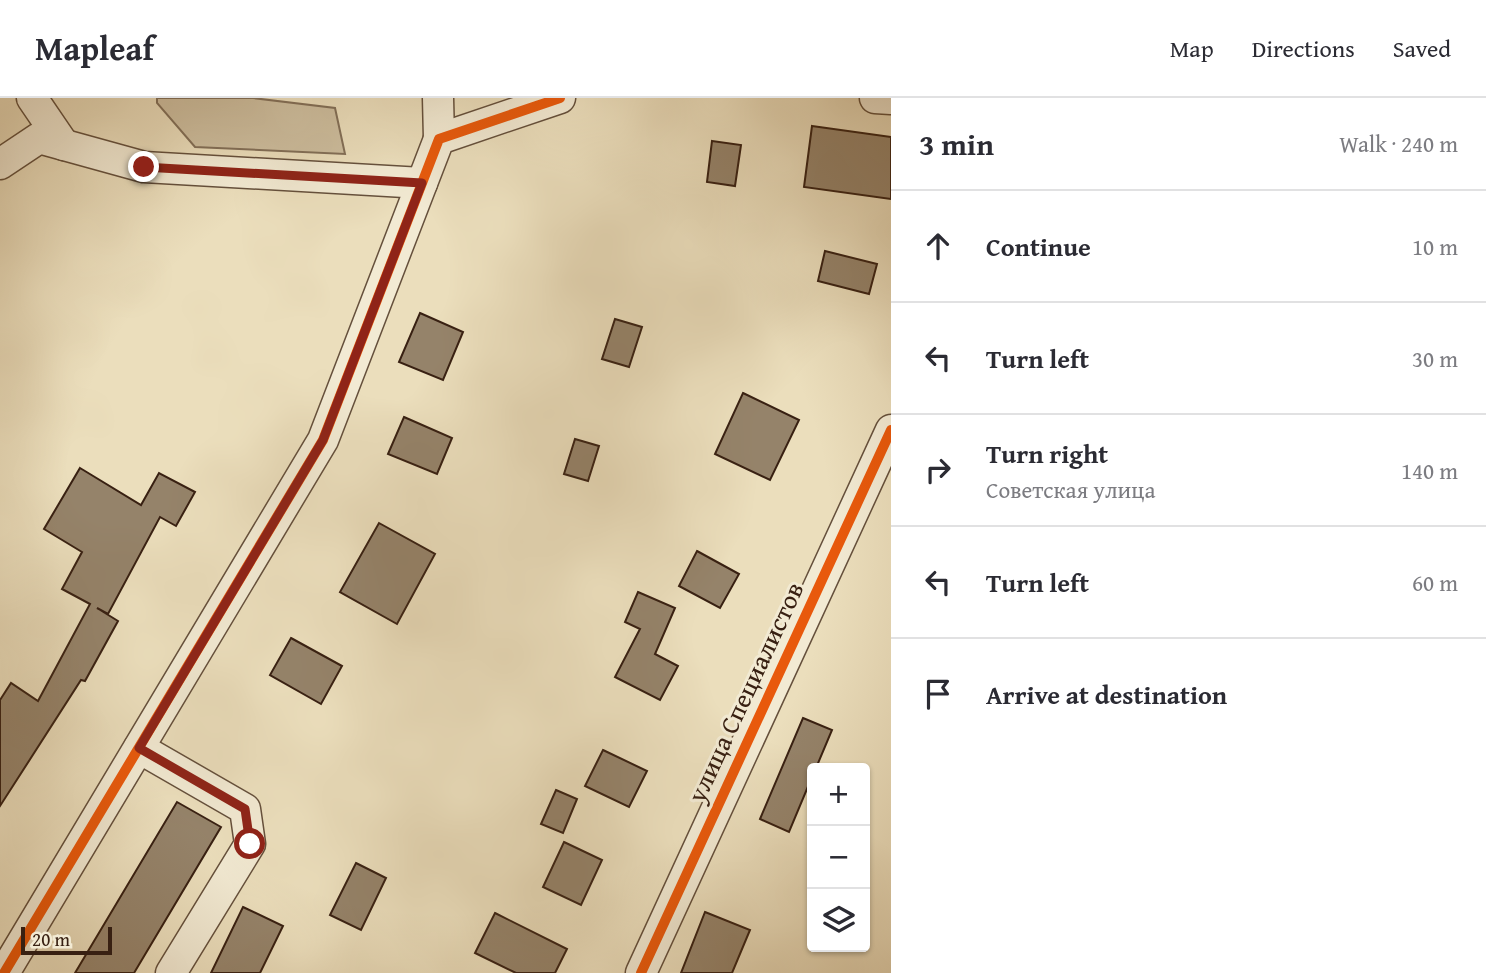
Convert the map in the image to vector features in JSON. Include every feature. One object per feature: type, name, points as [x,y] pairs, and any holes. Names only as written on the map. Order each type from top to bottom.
[{"type":"street","points":[[32,98],[64,145]]},
{"type":"street","points":[[4,973],[323,440],[439,139],[438,98]]},
{"type":"street","points":[[439,139],[561,98]]},
{"type":"street","points":[[875,98],[891,99]]},
{"type":"street","points":[[0,164],[39,138],[144,167],[422,183]]},
{"type":"street","name":"улица Специалистов","points":[[641,973],[891,430]]},
{"type":"street","points":[[139,748],[245,809],[250,844],[170,973]]},
{"type":"shaded area","points":[[157,98],[253,98],[335,108],[345,154],[195,147],[157,103]]},
{"type":"building","points":[[812,126],[891,137],[891,199],[804,187]]},
{"type":"building","points":[[712,141],[741,145],[735,186],[707,182]]},
{"type":"building","points":[[825,251],[877,264],[869,294],[818,281]]},
{"type":"building","points":[[420,313],[463,332],[443,380],[399,362]]},
{"type":"building","points":[[615,319],[642,327],[629,367],[602,359]]},
{"type":"building","points":[[743,393],[799,420],[770,480],[715,454]]},
{"type":"building","points":[[404,417],[452,438],[437,474],[388,454]]},
{"type":"building","points":[[575,439],[599,446],[588,481],[564,474]]},
{"type":"building","points":[[80,468],[141,505],[159,473],[195,492],[176,526],[160,517],[108,614],[97,608],[118,621],[85,681],[81,680],[0,806],[0,700],[11,683],[38,701],[90,604],[62,589],[82,552],[44,529]]},
{"type":"building","points":[[379,523],[435,554],[397,624],[340,592]]},
{"type":"building","points":[[697,551],[739,574],[720,608],[679,586]]},
{"type":"building","points":[[638,592],[675,608],[655,654],[678,666],[660,700],[615,677],[640,629],[625,622]]},
{"type":"building","points":[[291,638],[342,666],[321,704],[270,675]]},
{"type":"building","points":[[803,718],[832,730],[818,763],[807,763],[807,789],[789,832],[760,819]]},
{"type":"building","points":[[603,750],[647,771],[629,807],[585,786]]},
{"type":"building","points":[[556,790],[577,799],[563,833],[541,824]]},
{"type":"building","points":[[177,802],[221,827],[134,973],[75,973]]},
{"type":"building","points":[[564,842],[602,860],[581,905],[543,887]]},
{"type":"building","points":[[356,863],[386,878],[361,930],[330,915]]},
{"type":"building","points":[[243,907],[283,926],[260,973],[211,973]]},
{"type":"building","points":[[705,912],[750,930],[732,973],[681,973]]},
{"type":"building","points":[[495,913],[567,949],[555,973],[516,973],[475,953]]},
{"type":"cycle path","points":[[4,973],[323,440],[439,139],[560,98]]},
{"type":"cycle path","points":[[641,973],[891,430]]},
{"type":"route","points":[[144,167],[422,183],[323,440],[139,748],[245,809],[250,844]]}]
